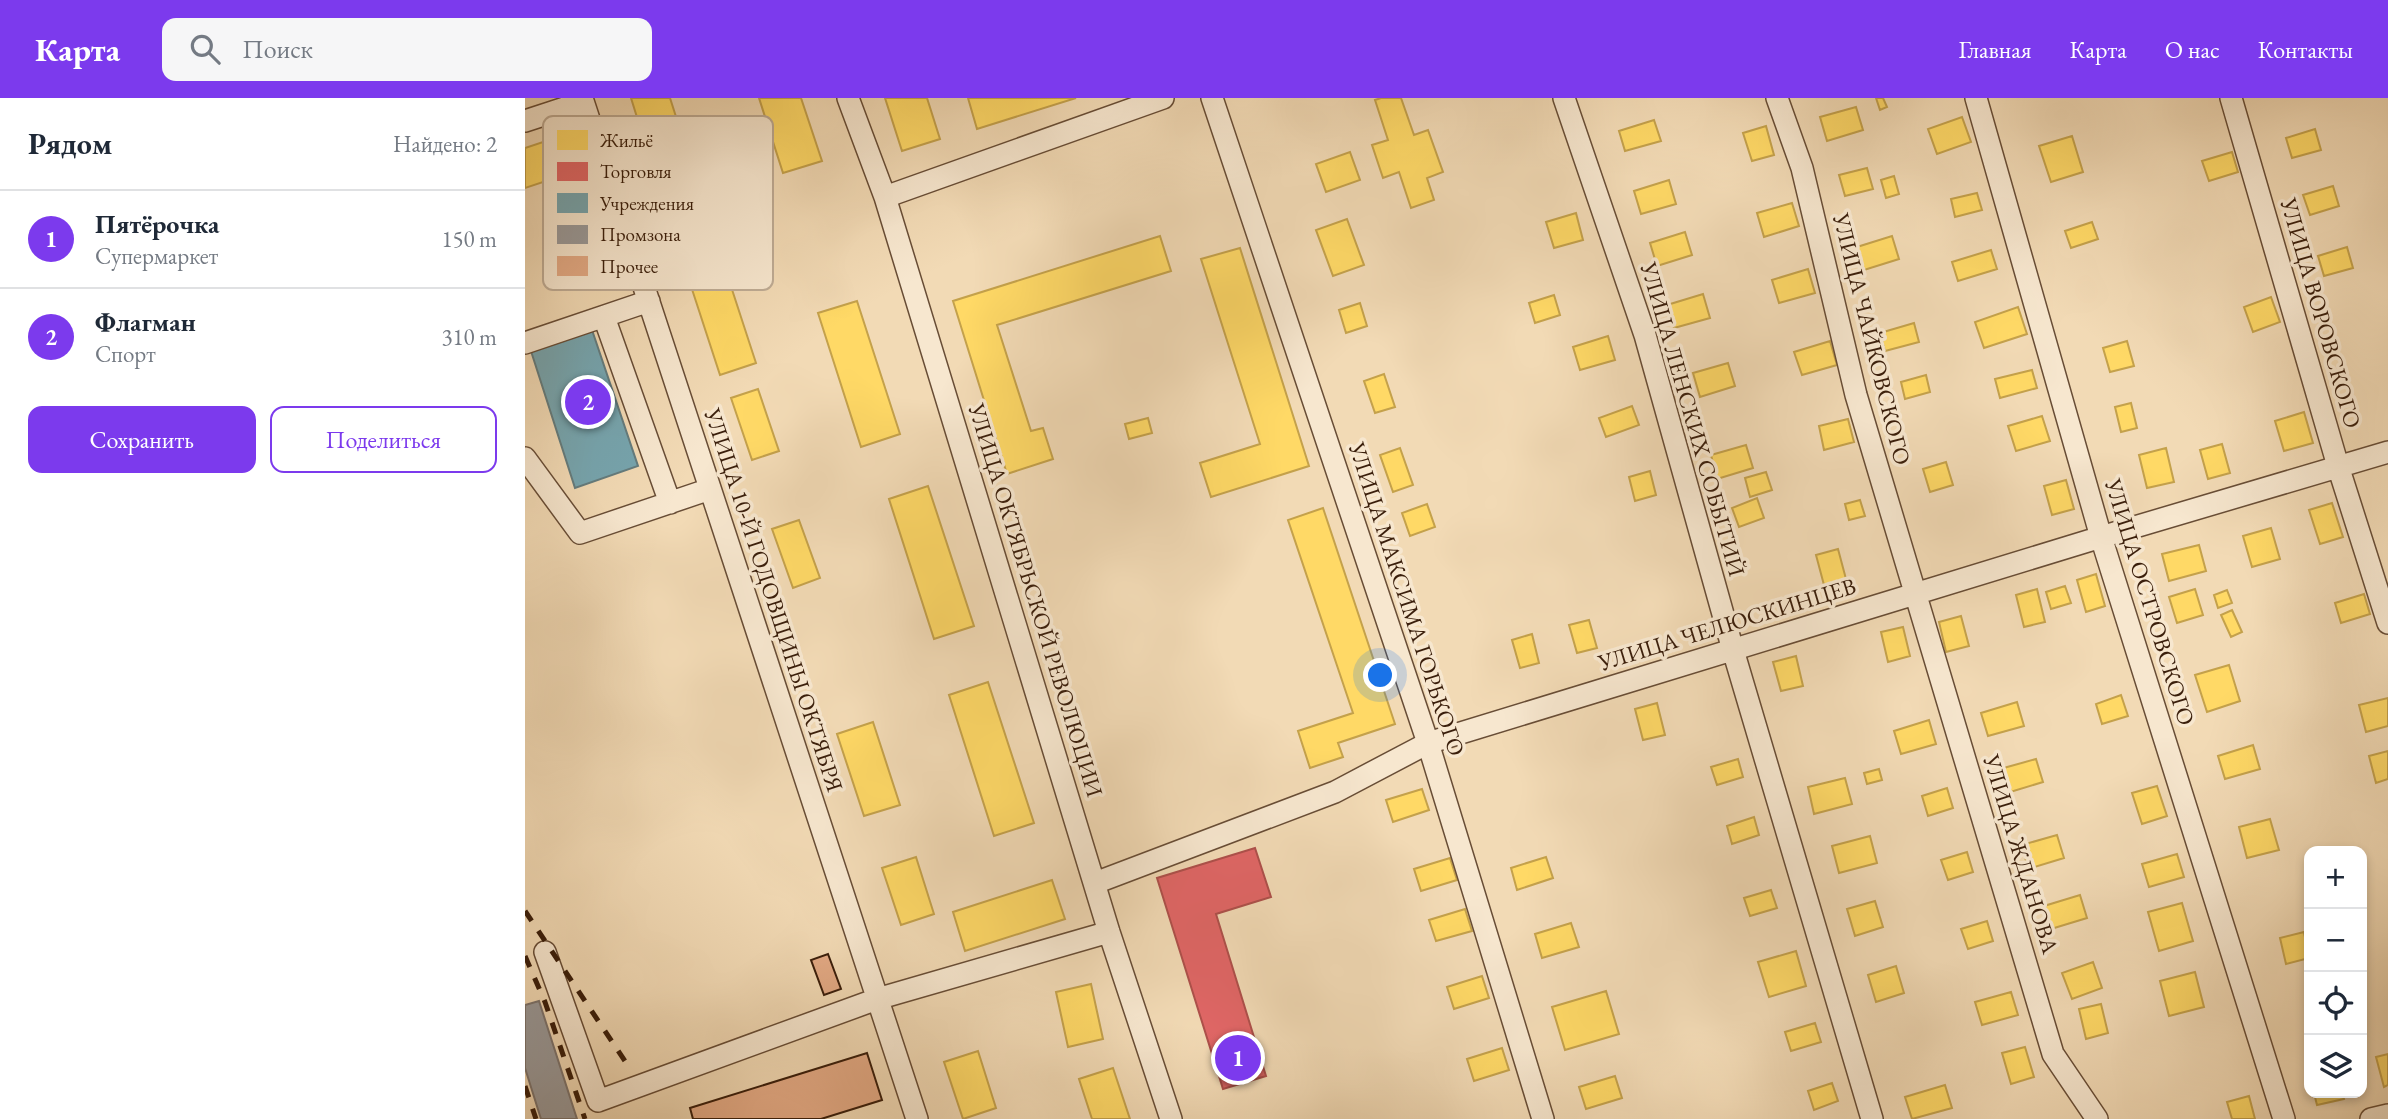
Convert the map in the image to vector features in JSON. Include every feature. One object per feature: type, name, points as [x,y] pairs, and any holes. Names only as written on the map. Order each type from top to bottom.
[{"type":"street","name":"УЛИЦА ОКТЯБРЬСКОЙ РЕВОЛЮЦИИ","points":[[848,98],[885,197],[1109,932],[1171,1119]]},
{"type":"street","points":[[885,197],[1163,98]]},
{"type":"street","name":"УЛИЦА МАКСИМА ГОРЬКОГО","points":[[1212,98],[1428,743],[1543,1119]]},
{"type":"street","name":"УЛИЦА ЛЕНСКИХ СОБЫТИЙ","points":[[1564,98],[1644,335],[1733,650],[1872,1119]]},
{"type":"street","name":"УЛИЦА ЧАЙКОВСКОГО","points":[[1777,98],[1802,168],[1856,395],[1914,594]]},
{"type":"street","name":"УЛИЦА ОСТРОВСКОГО","points":[[1976,98],[2101,537],[2284,1119]]},
{"type":"street","name":"УЛИЦА ВОРОВСКОГО","points":[[2231,98],[2338,466],[2388,623]]},
{"type":"street","points":[[525,121],[583,100]]},
{"type":"street","name":"УЛИЦА 10-Й ГОДОВЩИНЫ ОКТЯБРЯ","points":[[645,290],[917,1119]]},
{"type":"street","points":[[525,343],[649,301]]},
{"type":"street","points":[[604,317],[670,503]]},
{"type":"street","name":"УЛИЦА ЧЕЛЮСКИНЦЕВ","points":[[1095,883],[1335,792],[1428,743],[2388,452]]},
{"type":"street","points":[[525,458],[580,533],[710,489]]},
{"type":"street","name":"УЛИЦА ЖДАНОВА","points":[[1914,594],[2053,1054],[2097,1119]]},
{"type":"street","points":[[545,952],[598,1101],[877,999],[1109,932]]},
{"type":"street","points":[[2371,1119],[2388,1115]]},
{"type":"building: Жильё","points":[[631,98],[670,98],[676,116],[637,116]]},
{"type":"building: Жильё","points":[[759,98],[801,98],[822,161],[783,173],[773,142],[773,116],[765,116]]},
{"type":"building: Жильё","points":[[885,98],[927,98],[940,139],[902,151]]},
{"type":"building: Жильё","points":[[968,98],[1076,98],[977,129]]},
{"type":"building: Жильё","points":[[1401,98],[1414,135],[1428,130],[1443,172],[1427,178],[1434,200],[1411,208],[1399,172],[1383,178],[1372,145],[1388,140],[1375,100]]},
{"type":"building: Жильё","points":[[1876,98],[1883,98],[1887,107],[1880,110]]},
{"type":"building: Жильё","points":[[1856,107],[1863,130],[1827,141],[1820,117]]},
{"type":"building: Жильё","points":[[1962,117],[1971,142],[1937,154],[1928,129]]},
{"type":"building: Жильё","points":[[1654,120],[1661,141],[1625,151],[1619,131]]},
{"type":"building: Жильё","points":[[1766,126],[1774,155],[1752,161],[1743,133]]},
{"type":"building: Жильё","points":[[2315,129],[2321,150],[2292,158],[2286,138]]},
{"type":"building: Жильё","points":[[2072,136],[2083,172],[2051,182],[2039,146]]},
{"type":"building: Жильё","points":[[543,142],[543,182],[525,188],[525,148]]},
{"type":"building: Жильё","points":[[1350,152],[1360,180],[1326,192],[1316,164]]},
{"type":"building: Жильё","points":[[2232,152],[2238,172],[2209,181],[2202,161]]},
{"type":"building: Жильё","points":[[1867,168],[1873,189],[1845,196],[1839,175]]},
{"type":"building: Жильё","points":[[1894,176],[1899,194],[1886,198],[1881,180]]},
{"type":"building: Жильё","points":[[1669,180],[1676,204],[1641,214],[1634,191]]},
{"type":"building: Жильё","points":[[2333,186],[2339,206],[2310,215],[2303,195]]},
{"type":"building: Жильё","points":[[1977,193],[1982,210],[1955,217],[1951,199]]},
{"type":"building: Жильё","points":[[1792,203],[1799,226],[1764,237],[1757,213]]},
{"type":"building: Жильё","points":[[1576,213],[1583,240],[1554,248],[1546,222]]},
{"type":"building: Жильё","points":[[1347,219],[1364,265],[1333,276],[1316,230]]},
{"type":"building: Жильё","points":[[2092,222],[2098,239],[2071,248],[2065,231]]},
{"type":"building: Жильё","points":[[1685,232],[1692,255],[1657,266],[1650,243]]},
{"type":"building: Жильё","points":[[1160,236],[1171,271],[997,325],[1031,431],[1043,428],[1053,459],[1007,474],[953,301]]},
{"type":"building: Жильё","points":[[1892,236],[1899,259],[1864,270],[1857,247]]},
{"type":"building: Жильё","points":[[2347,247],[2353,268],[2324,276],[2318,256]]},
{"type":"building: Жильё","points":[[1240,248],[1309,466],[1211,497],[1200,463],[1260,444],[1201,259]]},
{"type":"building: Жильё","points":[[1991,250],[1997,269],[1958,281],[1952,262]]},
{"type":"building: Жильё","points":[[1808,269],[1815,293],[1779,303],[1772,280]]},
{"type":"building: Жильё","points":[[692,290],[732,290],[756,363],[720,375]]},
{"type":"building: Жильё","points":[[1703,294],[1710,318],[1674,328],[1667,305]]},
{"type":"building: Жильё","points":[[1554,295],[1560,315],[1535,323],[1529,303]]},
{"type":"building: Жильё","points":[[2271,297],[2280,322],[2253,332],[2244,307]]},
{"type":"building: Жильё","points":[[857,301],[900,434],[861,447],[818,313]]},
{"type":"building: Жильё","points":[[1360,303],[1367,326],[1346,333],[1339,310]]},
{"type":"building: Жильё","points":[[2018,307],[2027,334],[1984,348],[1975,322]]},
{"type":"building: Жильё","points":[[1914,323],[1919,342],[1885,351],[1880,333]]},
{"type":"building: Жильё","points":[[1608,336],[1615,360],[1580,370],[1573,347]]},
{"type":"building: Жильё","points":[[1830,341],[1837,365],[1802,375],[1794,352]]},
{"type":"building: Жильё","points":[[2127,341],[2134,366],[2110,372],[2103,348]]},
{"type":"building: Жильё","points":[[1728,363],[1735,386],[1700,397],[1693,373]]},
{"type":"building: Жильё","points":[[2032,370],[2037,388],[2000,398],[1995,379]]},
{"type":"building: Жильё","points":[[1384,374],[1395,407],[1375,413],[1364,381]]},
{"type":"building: Жильё","points":[[1926,375],[1930,392],[1905,399],[1901,382]]},
{"type":"building: Жильё","points":[[758,389],[779,451],[752,460],[731,398]]},
{"type":"building: Жильё","points":[[2131,403],[2137,428],[2121,432],[2115,407]]},
{"type":"building: Жильё","points":[[1632,406],[1639,425],[1606,437],[1599,418]]},
{"type":"building: Жильё","points":[[2304,412],[2313,443],[2284,451],[2275,421]]},
{"type":"building: Жильё","points":[[2042,416],[2050,441],[2016,451],[2008,426]]},
{"type":"building: Жильё","points":[[1148,418],[1152,433],[1129,439],[1125,424]]},
{"type":"building: Жильё","points":[[1848,419],[1854,442],[1824,450],[1819,426]]},
{"type":"building: Жильё","points":[[2222,444],[2230,473],[2208,479],[2200,450]]},
{"type":"building: Жильё","points":[[1746,445],[1753,468],[1717,479],[1711,455]]},
{"type":"building: Жильё","points":[[1400,448],[1413,485],[1393,492],[1380,455]]},
{"type":"building: Жильё","points":[[2166,448],[2174,482],[2147,488],[2139,455]]},
{"type":"building: Жильё","points":[[1946,462],[1953,485],[1930,492],[1923,469]]},
{"type":"building: Жильё","points":[[1650,471],[1656,495],[1635,501],[1629,477]]},
{"type":"building: Жильё","points":[[1766,472],[1772,490],[1750,497],[1745,478]]},
{"type":"building: Жильё","points":[[2066,480],[2074,509],[2052,515],[2044,486]]},
{"type":"building: Жильё","points":[[928,486],[974,626],[934,639],[889,499]]},
{"type":"building: Жильё","points":[[1757,498],[1764,518],[1739,527],[1732,508]]},
{"type":"building: Жильё","points":[[1860,500],[1865,516],[1849,520],[1845,504]]},
{"type":"building: Жильё","points":[[2332,503],[2343,537],[2320,544],[2309,510]]},
{"type":"building: Жильё","points":[[1427,504],[1435,527],[1410,536],[1402,513]]},
{"type":"building: Жильё","points":[[1323,508],[1395,724],[1338,743],[1343,757],[1310,768],[1298,731],[1353,713],[1288,520]]},
{"type":"building: Жильё","points":[[799,520],[820,578],[793,588],[772,529]]},
{"type":"building: Жильё","points":[[2271,528],[2280,559],[2252,567],[2243,536]]},
{"type":"building: Жильё","points":[[2199,545],[2206,571],[2169,581],[2162,554]]},
{"type":"building: Жильё","points":[[1838,549],[1846,579],[1824,585],[1816,555]]},
{"type":"building: Жильё","points":[[2096,574],[2105,606],[2086,612],[2077,580]]},
{"type":"building: Жильё","points":[[2065,586],[2071,603],[2051,609],[2046,592]]},
{"type":"building: Жильё","points":[[2037,589],[2045,622],[2024,627],[2016,595]]},
{"type":"building: Жильё","points":[[2195,589],[2203,615],[2177,623],[2169,597]]},
{"type":"building: Жильё","points":[[2227,590],[2232,603],[2218,608],[2214,595]]},
{"type":"building: Жильё","points":[[2364,594],[2370,614],[2341,623],[2335,603]]},
{"type":"building: Жильё","points":[[2232,610],[2242,632],[2231,637],[2221,615]]},
{"type":"building: Жильё","points":[[1961,616],[1969,646],[1946,652],[1939,622]]},
{"type":"building: Жильё","points":[[1589,620],[1597,648],[1577,653],[1569,625]]},
{"type":"building: Жильё","points":[[1903,627],[1910,656],[1888,662],[1881,632]]},
{"type":"building: Жильё","points":[[1532,634],[1539,663],[1520,668],[1512,640]]},
{"type":"building: Жильё","points":[[1796,656],[1803,686],[1781,691],[1773,662]]},
{"type":"building: Жильё","points":[[2229,665],[2240,701],[2207,712],[2195,675]]},
{"type":"building: Жильё","points":[[988,682],[1034,823],[994,836],[949,695]]},
{"type":"building: Жильё","points":[[2121,695],[2128,716],[2102,724],[2096,704]]},
{"type":"building: Жильё","points":[[2388,698],[2388,726],[2366,732],[2359,705]]},
{"type":"building: Жильё","points":[[2017,702],[2024,726],[1988,736],[1981,713]]},
{"type":"building: Жильё","points":[[1657,703],[1665,735],[1643,740],[1635,709]]},
{"type":"building: Жильё","points":[[1929,720],[1936,744],[1901,754],[1894,731]]},
{"type":"building: Жильё","points":[[873,722],[900,805],[864,816],[837,734]]},
{"type":"building: Жильё","points":[[2253,745],[2260,769],[2225,779],[2218,756]]},
{"type":"building: Жильё","points":[[2388,751],[2388,779],[2376,783],[2369,756]]},
{"type":"building: Жильё","points":[[1738,759],[1743,777],[1717,785],[1711,767]]},
{"type":"building: Жильё","points":[[2036,759],[2043,782],[2007,793],[2000,769]]},
{"type":"building: Жильё","points":[[1879,769],[1882,780],[1867,784],[1864,773]]},
{"type":"building: Жильё","points":[[1845,778],[1852,804],[1814,814],[1808,787]]},
{"type":"building: Жильё","points":[[2157,786],[2167,816],[2142,824],[2132,793]]},
{"type":"building: Жильё","points":[[1947,788],[1953,808],[1928,816],[1922,796]]},
{"type":"building: Жильё","points":[[1422,789],[1429,810],[1393,822],[1386,800]]},
{"type":"building: Жильё","points":[[1754,817],[1759,835],[1732,844],[1727,826]]},
{"type":"building: Жильё","points":[[2270,819],[2279,850],[2247,858],[2239,827]]},
{"type":"building: Жильё","points":[[2057,835],[2064,858],[2028,869],[2022,845]]},
{"type":"building: Жильё","points":[[1870,836],[1877,863],[1839,873],[1832,846]]},
{"type":"building: Жильё","points":[[1967,852],[1973,872],[1948,880],[1941,860]]},
{"type":"building: Жильё","points":[[2177,854],[2184,877],[2149,887],[2142,864]]},
{"type":"building: Жильё","points":[[916,857],[934,914],[901,925],[882,868]]},
{"type":"building: Жильё","points":[[1546,857],[1553,878],[1517,890],[1511,868]]},
{"type":"building: Жильё","points":[[1450,858],[1457,880],[1421,891],[1414,869]]},
{"type":"building: Жильё","points":[[1052,880],[1065,919],[965,951],[953,912]]},
{"type":"building: Жильё","points":[[1771,890],[1777,908],[1750,916],[1744,898]]},
{"type":"building: Жильё","points":[[2080,895],[2087,918],[2051,929],[2044,906]]},
{"type":"building: Жильё","points":[[1875,901],[1883,927],[1855,936],[1847,909]]},
{"type":"building: Жильё","points":[[2182,903],[2193,941],[2159,951],[2148,912]]},
{"type":"building: Жильё","points":[[1465,909],[1472,931],[1436,941],[1429,920]]},
{"type":"building: Жильё","points":[[1987,921],[1993,941],[1968,949],[1961,929]]},
{"type":"building: Жильё","points":[[1571,923],[1579,947],[1542,958],[1535,934]]},
{"type":"building: Жильё","points":[[2304,932],[2304,959],[2286,964],[2280,938]]},
{"type":"building: Жильё","points":[[1796,951],[1806,986],[1769,997],[1758,962]]},
{"type":"building: Жильё","points":[[2093,962],[2102,988],[2072,999],[2062,973]]},
{"type":"building: Жильё","points":[[1896,966],[1904,993],[1876,1002],[1868,975]]},
{"type":"building: Жильё","points":[[2195,972],[2204,1007],[2169,1016],[2160,981]]},
{"type":"building: Жильё","points":[[1482,976],[1489,998],[1454,1009],[1447,987]]},
{"type":"building: Жильё","points":[[1091,984],[1103,1039],[1068,1047],[1056,992]]},
{"type":"building: Жильё","points":[[1606,991],[1619,1034],[1565,1050],[1552,1007]]},
{"type":"building: Жильё","points":[[2011,992],[2018,1015],[1982,1025],[1975,1002]]},
{"type":"building: Жильё","points":[[2101,1004],[2108,1033],[2086,1039],[2079,1009]]},
{"type":"building: Жильё","points":[[1815,1023],[1821,1042],[1791,1051],[1785,1032]]},
{"type":"building: Жильё","points":[[2025,1047],[2034,1077],[2011,1084],[2002,1053]]},
{"type":"building: Жильё","points":[[1502,1048],[1509,1070],[1474,1081],[1467,1059]]},
{"type":"building: Жильё","points":[[978,1051],[996,1108],[963,1119],[944,1062]]},
{"type":"building: Жильё","points":[[2388,1054],[2388,1085],[2384,1087],[2376,1057]]},
{"type":"building: Жильё","points":[[1113,1068],[1130,1119],[1092,1119],[1079,1079]]},
{"type":"building: Жильё","points":[[1615,1076],[1622,1098],[1586,1109],[1579,1087]]},
{"type":"building: Жильё","points":[[1832,1083],[1838,1101],[1814,1110],[1808,1091]]},
{"type":"building: Жильё","points":[[1945,1085],[1952,1108],[1912,1119],[1905,1097]]},
{"type":"building: Жильё","points":[[2249,1096],[2255,1119],[2232,1119],[2227,1102]]},
{"type":"building: Жильё","points":[[2315,1098],[2344,1099],[2317,1105]]},
{"type":"building: Торговля","points":[[1255,848],[1271,897],[1216,914],[1266,1076],[1223,1089],[1157,878]]},
{"type":"building: Учреждения","points":[[592,330],[638,466],[575,488],[530,348]]},
{"type":"building: Промзона","points":[[539,1001],[577,1119],[541,1119],[525,1068],[525,1005]]},
{"type":"building: Прочее","points":[[828,954],[841,989],[824,995],[811,960]]},
{"type":"building: Прочее","points":[[867,1053],[882,1100],[821,1119],[693,1119],[690,1108]]},
{"type":"railway","points":[[525,911],[627,1064]]},
{"type":"railway","points":[[525,956],[545,1002],[585,1119]]},
{"type":"railway","points":[[525,1086],[536,1119]]},
{"type":"place","name":"Флагман","points":[[588,402]]},
{"type":"place","name":"Пятёрочка","points":[[1238,1058]]}]
